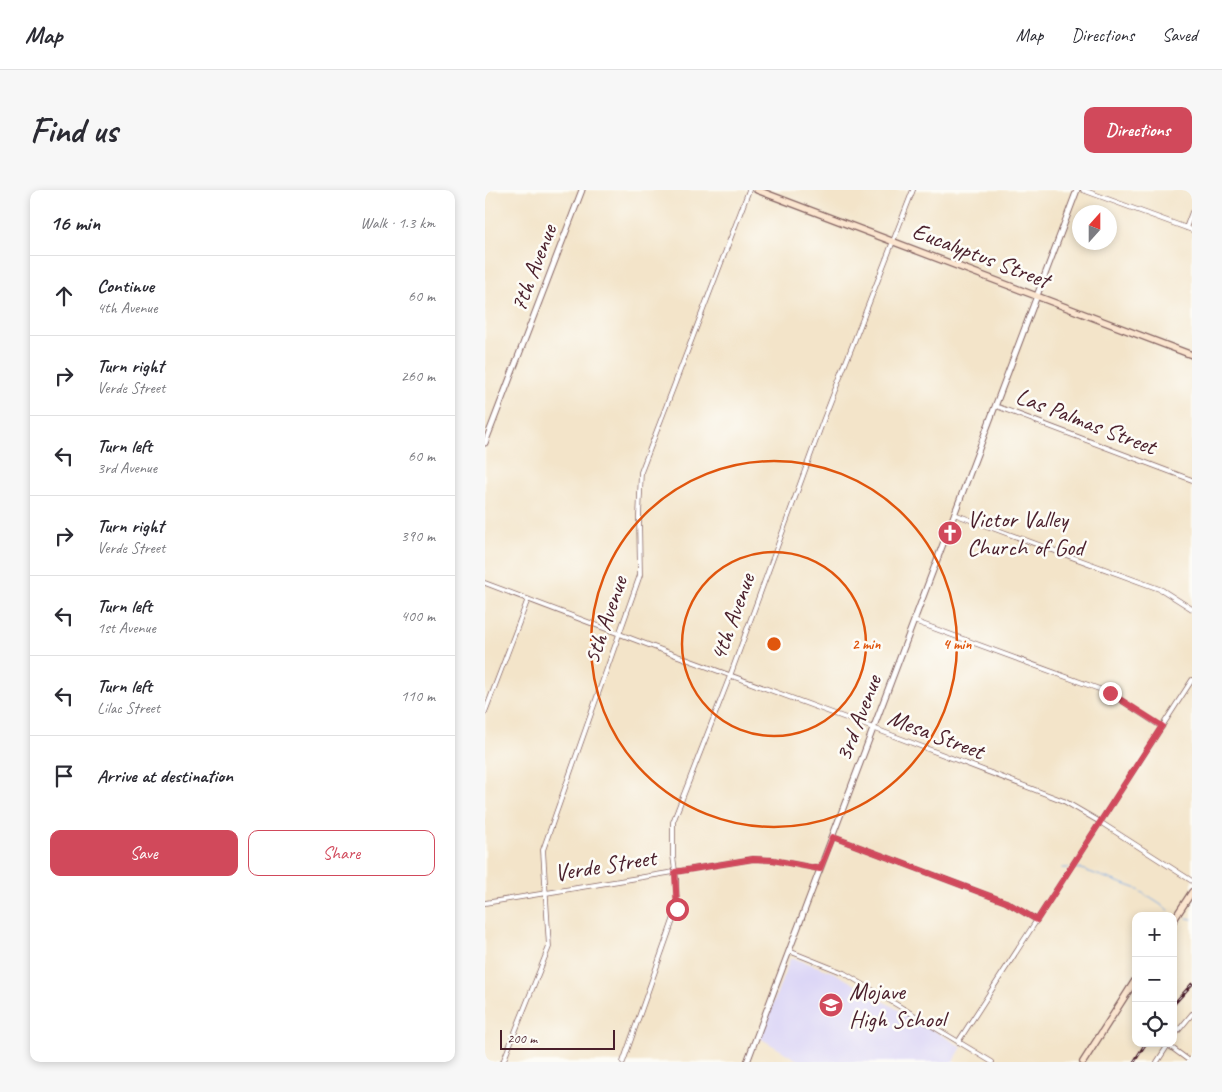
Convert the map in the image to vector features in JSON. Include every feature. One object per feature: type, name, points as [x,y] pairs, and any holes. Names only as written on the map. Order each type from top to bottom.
[{"type":"main road","name":"Eucalyptus Street","points":[[757,190],[1192,355]]},
{"type":"main road","points":[[1177,915],[1192,892]]},
{"type":"main road","points":[[1083,1062],[1132,985]]},
{"type":"street","name":"7th Avenue","points":[[485,444],[582,190]]},
{"type":"street","name":"5th Avenue","points":[[503,1062],[549,947],[543,850],[640,575],[639,516],[641,472],[749,190]]},
{"type":"street","name":"4th Avenue","points":[[623,1062],[677,909],[673,856],[673,822],[823,421],[913,190]]},
{"type":"street","name":"3rd Avenue","points":[[747,1062],[1077,190]]},
{"type":"street","points":[[1083,190],[1192,230]]},
{"type":"street","points":[[1186,228],[1192,212]]},
{"type":"street","name":"Las Palmas Street","points":[[996,406],[1192,480]]},
{"type":"street","points":[[954,514],[1163,590],[1192,609]]},
{"type":"street","name":"Mesa Street","points":[[485,583],[1064,801],[1101,822],[1192,881]]},
{"type":"street","points":[[485,712],[528,599]]},
{"type":"street","points":[[914,621],[1110,693],[1162,726]]},
{"type":"street","points":[[958,1042],[1192,680]]},
{"type":"street","points":[[833,837],[1006,902],[1037,920]]},
{"type":"street","name":"Verde Street","points":[[485,903],[753,859],[773,860],[820,869]]},
{"type":"street","points":[[789,951],[844,973],[992,1062]]},
{"type":"street","points":[[1177,1032],[1192,1014]]},
{"type":"street","points":[[1157,1062],[1167,1047]]},
{"type":"street","points":[[1173,1047],[1191,1062]]},
{"type":"shaded area","name":"Mojave High School","points":[[793,958],[835,973],[962,1047],[953,1062],[801,1062],[760,1038],[790,959]]},
{"type":"waterway","points":[[1062,868],[1069,868]]},
{"type":"waterway","points":[[1073,868],[1081,869],[1135,888],[1169,910]]},
{"type":"waterway","points":[[1187,918],[1192,919]]},
{"type":"railway","points":[[1176,1002],[1192,984]]},
{"type":"railway","points":[[1134,1062],[1143,1047]]},
{"type":"place","name":"Victor Valley Church of God","points":[[950,533]]},
{"type":"place","name":"Mojave High School","points":[[831,1005]]},
{"type":"route","points":[[677,909],[675,872],[753,859],[773,860],[820,869],[833,837],[1006,902],[1037,920],[1162,726],[1110,693]]}]
